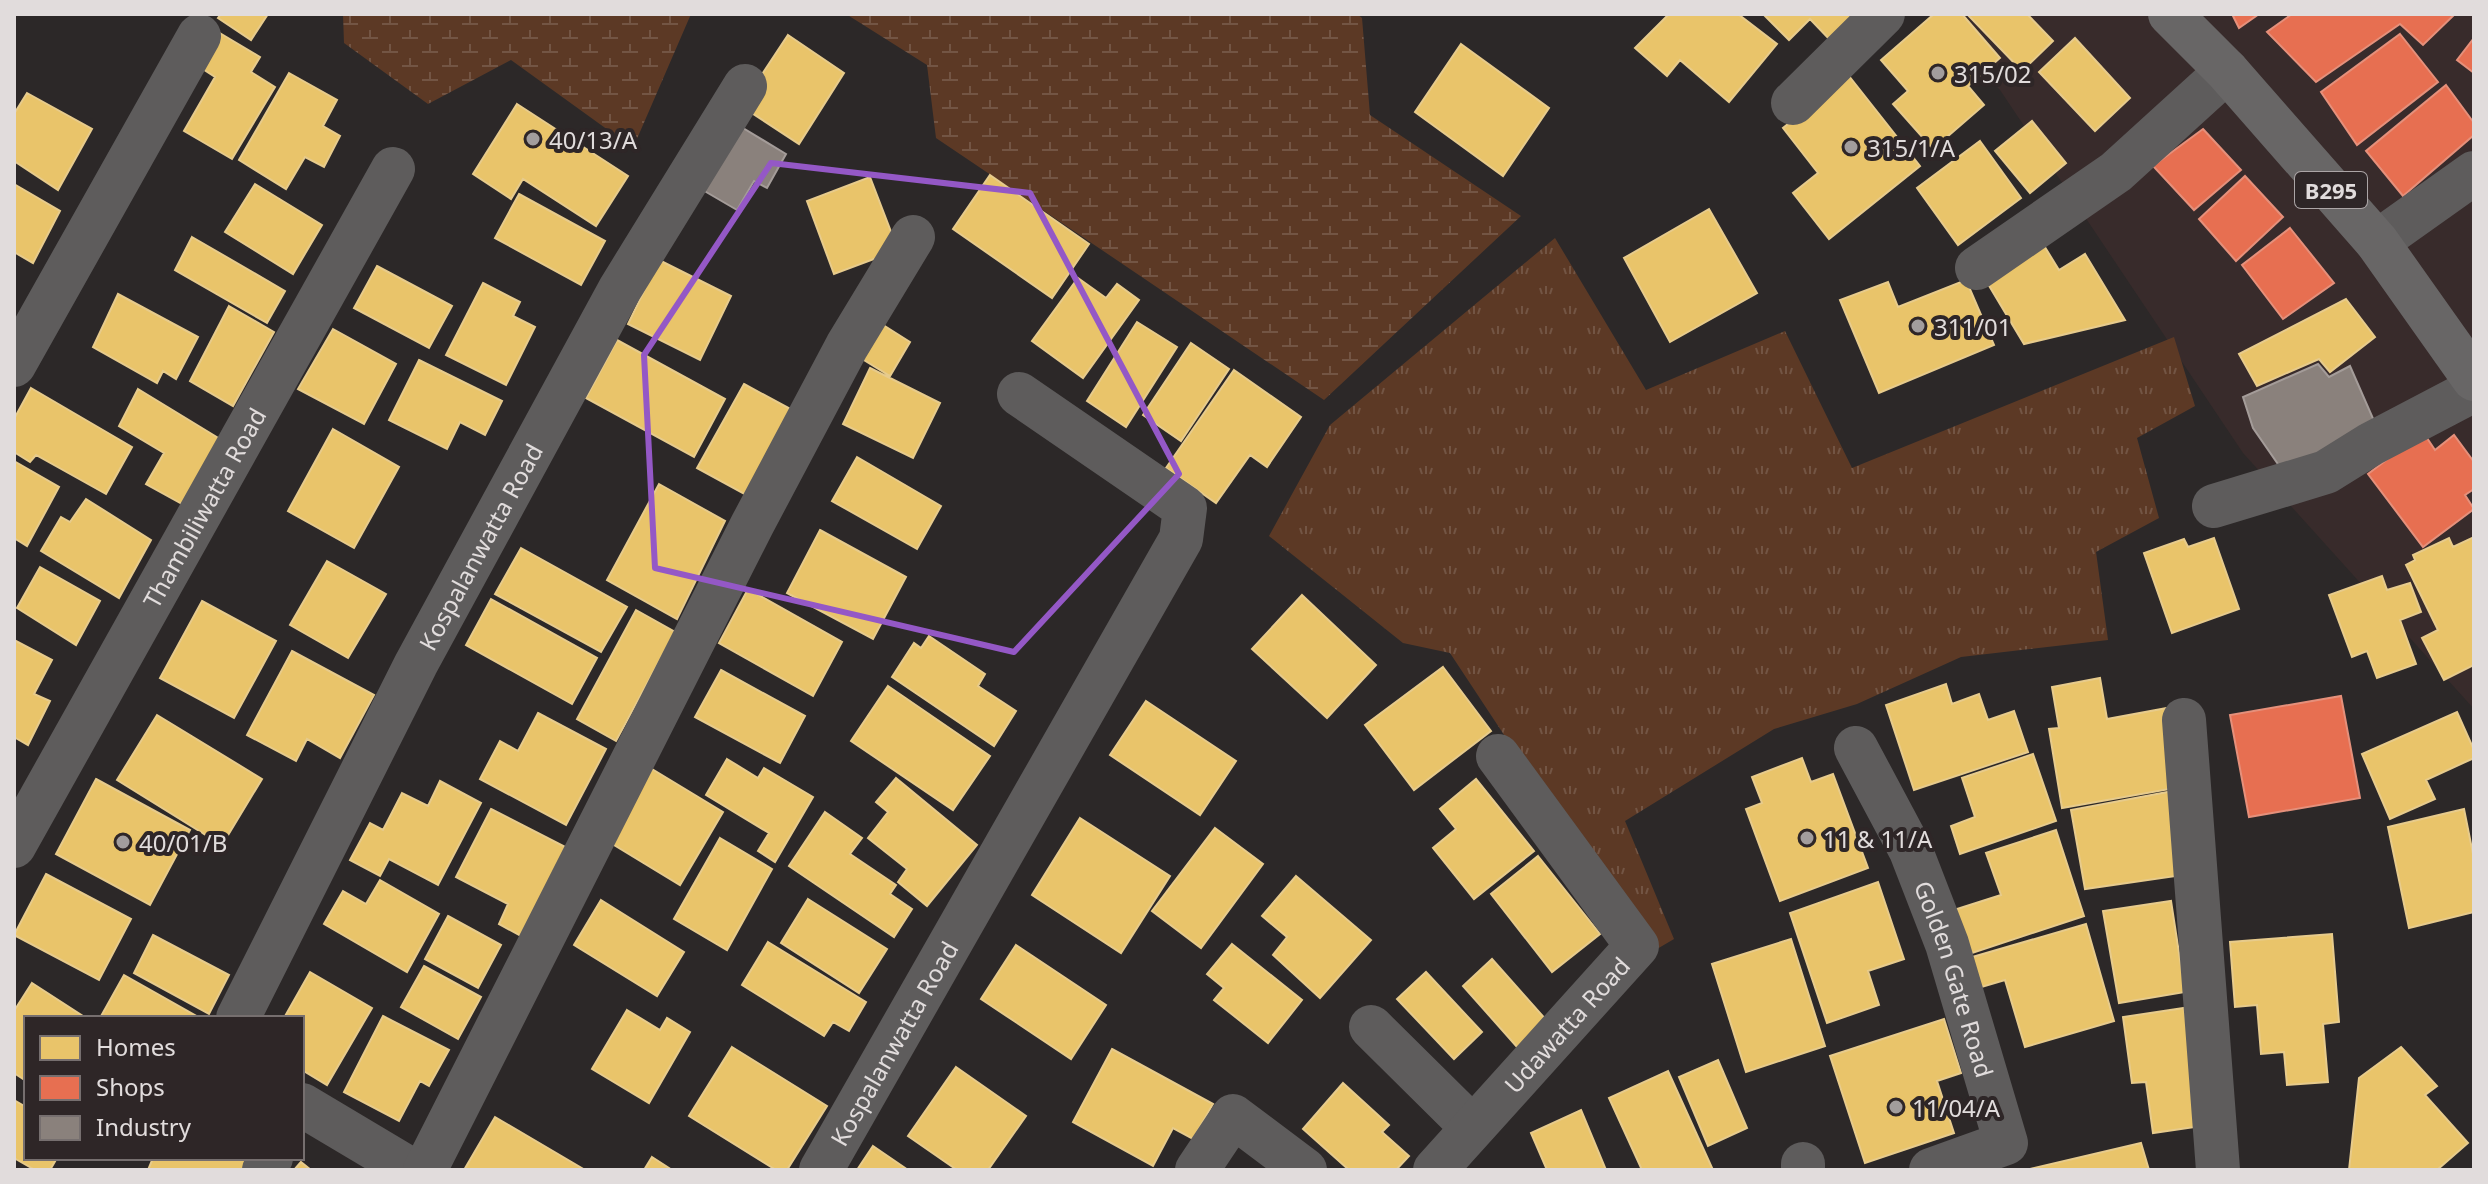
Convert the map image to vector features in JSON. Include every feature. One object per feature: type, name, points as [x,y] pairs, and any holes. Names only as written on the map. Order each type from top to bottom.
[{"type":"main road","name":"B295","points":[[2170,14],[2227,71],[2377,242],[2474,379]]},
{"type":"street","points":[[1793,103],[1883,14]]},
{"type":"street","points":[[14,365],[199,36]]},
{"type":"street","points":[[1977,268],[2116,172],[2227,71]]},
{"type":"street","name":"Kospalanwatta Road","points":[[239,1016],[453,594],[620,289],[745,86]]},
{"type":"street","name":"Thambiliwatta Road","points":[[14,846],[393,169]]},
{"type":"street","points":[[2377,242],[2474,173]]},
{"type":"street","points":[[425,1170],[767,497],[847,346],[913,237]]},
{"type":"street","points":[[2214,506],[2326,472],[2371,444],[2474,390]]},
{"type":"street","name":"Kospalanwatta Road","points":[[821,1170],[1181,539],[1185,508],[1019,394]]},
{"type":"street","points":[[2184,720],[2218,1170]]},
{"type":"street","name":"Golden Gate Road","points":[[1856,748],[1911,851],[1937,917],[2006,1143],[1931,1170]]},
{"type":"street","name":"Udawatta Road","points":[[1435,1170],[1637,946],[1498,756]]},
{"type":"street","points":[[1371,1027],[1472,1127]]},
{"type":"street","points":[[304,1106],[411,1170]]},
{"type":"street","points":[[1197,1170],[1233,1116],[1305,1170]]},
{"type":"highlighted area","points":[[771,163],[1030,193],[1179,474],[1014,652],[655,568],[644,355]]},
{"type":"shaded area","points":[[1927,14],[2474,14],[2474,709],[2243,453],[2000,90]]},
{"type":"green space","points":[[343,14],[691,14],[633,148],[511,60],[428,104],[344,43]]},
{"type":"green space","points":[[846,14],[1357,14],[1362,18],[1370,115],[1521,216],[1324,400],[936,138],[927,65]]},
{"type":"green space","points":[[1555,238],[1646,390],[1785,331],[1852,468],[2174,337],[2195,406],[2137,438],[2159,518],[2096,552],[2108,640],[1961,657],[1857,704],[1774,729],[1625,821],[1674,939],[1657,949],[1516,753],[1450,653],[1403,643],[1269,536],[1330,425]]},
{"type":"building: Homes","points":[[221,14],[268,14],[251,40],[218,18]]},
{"type":"building: Homes","points":[[1669,14],[1738,14],[1777,44],[1729,102],[1680,60],[1667,76],[1635,48]]},
{"type":"building: Homes","points":[[1763,14],[1862,14],[1833,43],[1810,19],[1789,40]]},
{"type":"building: Homes","name":"315/02","points":[[1934,14],[1962,14],[2000,58],[1968,86],[1984,105],[1933,149],[1893,104],[1908,91],[1881,60]]},
{"type":"building: Homes","points":[[1967,14],[2027,14],[2053,41],[2022,71]]},
{"type":"building: Homes","points":[[213,29],[260,57],[251,72],[275,87],[232,159],[184,131],[215,77],[192,62]]},
{"type":"building: Homes","points":[[788,35],[844,73],[799,144],[741,106]]},
{"type":"building: Homes","points":[[2075,38],[2130,98],[2095,131],[2039,72]]},
{"type":"building: Homes","points":[[1461,44],[1549,108],[1503,176],[1415,112]]},
{"type":"building: Homes","points":[[289,73],[337,100],[323,126],[340,136],[324,167],[305,157],[286,189],[239,160]]},
{"type":"building: Homes","name":"315/1/A","points":[[1849,76],[1920,166],[1829,239],[1793,193],[1818,173],[1783,128]]},
{"type":"building: Homes","points":[[27,93],[92,129],[58,190],[14,161],[14,114]]},
{"type":"building: Homes","name":"40/13/A","points":[[517,104],[628,176],[596,226],[523,179],[511,199],[473,174]]},
{"type":"building: Homes","points":[[2032,121],[2066,163],[2030,193],[1995,151]]},
{"type":"building: Homes","points":[[1980,141],[2021,198],[1958,245],[1917,188]]},
{"type":"building: Homes","points":[[990,175],[1089,244],[1052,298],[953,229]]},
{"type":"building: Homes","points":[[870,177],[898,250],[834,274],[807,201]]},
{"type":"building: Homes","points":[[14,184],[60,211],[33,263],[14,252]]},
{"type":"building: Homes","points":[[255,184],[322,225],[293,274],[225,232]]},
{"type":"building: Homes","points":[[519,194],[605,241],[581,285],[495,238]]},
{"type":"building: Homes","points":[[1709,209],[1757,293],[1670,342],[1624,258]]},
{"type":"building: Homes","points":[[192,237],[285,291],[267,323],[175,270]]},
{"type":"building: Homes","points":[[2043,244],[2059,270],[2085,254],[2125,320],[2024,344],[1988,284]]},
{"type":"building: Homes","points":[[659,260],[731,296],[700,360],[628,324]]},
{"type":"building: Homes","points":[[377,266],[452,306],[429,348],[354,308]]},
{"type":"building: Homes","points":[[1078,278],[1106,298],[1117,284],[1139,300],[1083,378],[1032,341]]},
{"type":"building: Homes","name":"311/01","points":[[1966,280],[1994,345],[1879,393],[1840,300],[1888,282],[1898,307]]},
{"type":"building: Homes","points":[[483,283],[520,302],[513,316],[535,327],[506,385],[446,355]]},
{"type":"building: Homes","points":[[118,294],[198,337],[176,379],[163,371],[157,383],[93,347]]},
{"type":"building: Homes","points":[[2346,299],[2375,337],[2330,372],[2319,359],[2257,386],[2239,354]]},
{"type":"building: Homes","points":[[229,306],[274,332],[233,406],[190,381]]},
{"type":"building: Homes","points":[[1137,322],[1177,347],[1126,427],[1087,401]]},
{"type":"building: Homes","points":[[880,323],[910,342],[890,376],[859,357]]},
{"type":"building: Homes","points":[[333,329],[396,364],[364,424],[298,389]]},
{"type":"building: Homes","points":[[617,340],[725,399],[694,457],[586,398]]},
{"type":"building: Homes","points":[[1191,343],[1229,369],[1181,441],[1143,415]]},
{"type":"building: Homes","points":[[419,360],[502,401],[485,435],[460,422],[447,449],[389,420]]},
{"type":"building: Homes","points":[[870,368],[940,403],[913,458],[843,424]]},
{"type":"building: Homes","points":[[1234,370],[1301,417],[1267,467],[1250,455],[1216,503],[1166,468]]},
{"type":"building: Homes","points":[[744,384],[794,411],[748,496],[697,468]]},
{"type":"building: Homes","points":[[31,388],[132,447],[106,494],[36,455],[30,462],[14,452],[14,419]]},
{"type":"building: Homes","points":[[138,389],[220,439],[182,504],[146,484],[164,453],[119,426]]},
{"type":"building: Homes","points":[[333,429],[399,467],[354,548],[288,511]]},
{"type":"building: Homes","points":[[857,457],[941,506],[917,549],[832,501]]},
{"type":"building: Homes","points":[[14,461],[59,487],[27,546],[14,538]]},
{"type":"building: Homes","points":[[659,484],[725,521],[677,619],[607,580]]},
{"type":"building: Homes","points":[[86,499],[151,540],[119,598],[41,551],[61,517],[70,522]]},
{"type":"building: Homes","points":[[820,530],[906,577],[873,639],[787,593]]},
{"type":"building: Homes","points":[[2474,537],[2474,665],[2444,680],[2422,638],[2438,630],[2406,565],[2415,560],[2413,555],[2449,538],[2453,547]]},
{"type":"building: Homes","points":[[2214,538],[2239,609],[2172,633],[2144,553],[2184,539],[2188,547]]},
{"type":"building: Homes","points":[[521,548],[627,607],[601,652],[495,594]]},
{"type":"building: Homes","points":[[327,561],[386,594],[348,658],[290,625]]},
{"type":"building: Homes","points":[[40,567],[100,601],[76,645],[17,608]]},
{"type":"building: Homes","points":[[2382,576],[2387,590],[2410,583],[2421,612],[2400,620],[2416,664],[2377,678],[2367,651],[2352,657],[2329,595]]},
{"type":"building: Homes","points":[[748,589],[842,642],[813,696],[719,643]]},
{"type":"building: Homes","points":[[1302,595],[1376,665],[1327,718],[1252,649]]},
{"type":"building: Homes","points":[[491,599],[597,658],[572,704],[466,645]]},
{"type":"building: Homes","points":[[202,601],[276,641],[234,718],[160,678]]},
{"type":"building: Homes","points":[[636,610],[675,632],[616,741],[577,719]]},
{"type":"building: Homes","points":[[929,636],[985,674],[978,686],[1016,711],[994,746],[892,677],[914,643],[921,648]]},
{"type":"building: Homes","points":[[14,640],[52,660],[34,694],[50,701],[28,745],[14,737]]},
{"type":"building: Homes","points":[[292,651],[374,695],[340,758],[307,739],[296,761],[247,735]]},
{"type":"building: Homes","points":[[1443,667],[1491,731],[1414,790],[1365,725]]},
{"type":"building: Homes","points":[[721,670],[805,716],[780,763],[695,717]]},
{"type":"building: Homes","points":[[2100,678],[2107,719],[2167,708],[2181,787],[2062,808],[2049,729],[2059,728],[2052,687]]},
{"type":"building: Homes","points":[[1946,684],[1952,704],[1979,694],[1988,720],[2014,711],[2028,752],[1914,790],[1886,705]]},
{"type":"building: Homes","points":[[888,686],[990,756],[953,810],[851,741]]},
{"type":"building: Homes","points":[[1146,701],[1236,761],[1200,815],[1110,755]]},
{"type":"building: Homes","points":[[2457,712],[2474,750],[2474,758],[2426,780],[2435,799],[2390,819],[2362,754]]},
{"type":"building: Homes","points":[[538,713],[606,749],[566,825],[480,779],[500,741],[518,751]]},
{"type":"building: Homes","points":[[157,715],[262,779],[222,845],[117,780]]},
{"type":"building: Homes","points":[[2033,754],[2056,821],[1960,854],[1951,826],[1975,817],[1962,778]]},
{"type":"building: Homes","name":"11 & 11/A","points":[[1802,758],[1811,782],[1833,774],[1868,868],[1780,901],[1746,809],[1762,803],[1752,777]]},
{"type":"building: Homes","points":[[727,759],[758,778],[764,768],[813,797],[775,862],[758,851],[769,833],[706,795]]},
{"type":"building: Homes","points":[[652,769],[723,812],[680,885],[609,842]]},
{"type":"building: Homes","points":[[896,778],[977,845],[927,906],[898,882],[907,869],[868,838],[888,812],[876,802]]},
{"type":"building: Homes","name":"40/01/B","points":[[96,779],[190,830],[150,905],[56,854]]},
{"type":"building: Homes","points":[[1476,779],[1534,851],[1474,899],[1433,848],[1456,829],[1440,809]]},
{"type":"building: Homes","points":[[440,781],[481,803],[438,885],[389,859],[380,876],[350,860],[370,823],[383,830],[402,793],[428,806]]},
{"type":"building: Homes","points":[[2173,791],[2183,875],[2085,889],[2071,810]]},
{"type":"building: Homes","points":[[491,809],[575,852],[530,941],[499,924],[508,904],[456,877]]},
{"type":"building: Homes","points":[[2464,809],[2474,859],[2474,912],[2409,928],[2388,827]]},
{"type":"building: Homes","points":[[825,812],[862,838],[850,854],[896,885],[890,894],[912,909],[894,937],[789,866]]},
{"type":"building: Homes","points":[[1080,818],[1170,876],[1121,953],[1032,895]]},
{"type":"building: Homes","points":[[1215,828],[1263,864],[1201,948],[1152,911]]},
{"type":"building: Homes","points":[[2056,830],[2084,916],[1966,955],[1951,911],[2001,895],[1986,853]]},
{"type":"building: Homes","points":[[720,838],[772,869],[727,950],[674,919]]},
{"type":"building: Homes","points":[[1538,856],[1600,934],[1552,972],[1491,894]]},
{"type":"building: Homes","points":[[46,874],[131,919],[99,980],[14,935]]},
{"type":"building: Homes","points":[[1296,876],[1371,940],[1320,998],[1273,955],[1287,937],[1262,916]]},
{"type":"building: Homes","points":[[380,880],[439,914],[407,972],[324,924],[343,891],[366,904]]},
{"type":"building: Homes","points":[[1878,882],[1904,959],[1868,971],[1879,1005],[1827,1023],[1790,913]]},
{"type":"building: Homes","points":[[808,899],[887,949],[859,993],[781,943]]},
{"type":"building: Homes","points":[[601,900],[684,952],[657,996],[574,945]]},
{"type":"building: Homes","points":[[2171,901],[2185,992],[2119,1003],[2103,911]]},
{"type":"building: Homes","points":[[448,916],[501,945],[478,988],[425,959]]},
{"type":"building: Homes","points":[[2086,924],[2114,1021],[2025,1047],[2005,980],[1978,988],[1969,958]]},
{"type":"building: Homes","points":[[2332,934],[2339,1022],[2323,1024],[2328,1082],[2287,1085],[2284,1052],[2261,1054],[2257,1005],[2235,1007],[2230,942]]},
{"type":"building: Homes","points":[[153,935],[229,975],[209,1014],[134,973]]},
{"type":"building: Homes","points":[[1791,939],[1825,1046],[1746,1072],[1712,964]]},
{"type":"building: Homes","points":[[768,942],[866,1002],[849,1031],[833,1022],[824,1036],[742,985]]},
{"type":"building: Homes","points":[[1232,944],[1302,1000],[1268,1043],[1214,1000],[1224,988],[1207,974]]},
{"type":"building: Homes","points":[[1016,945],[1106,1005],[1071,1059],[981,999]]},
{"type":"building: Homes","points":[[1492,959],[1548,1022],[1518,1048],[1463,986]]},
{"type":"building: Homes","points":[[424,966],[481,997],[458,1039],[401,1007]]},
{"type":"building: Homes","points":[[310,972],[372,1008],[327,1085],[304,1071],[304,1016],[285,1016]]},
{"type":"building: Homes","points":[[1426,972],[1482,1032],[1454,1059],[1397,999]]},
{"type":"building: Homes","points":[[124,975],[196,1016],[101,1016]]},
{"type":"building: Homes","points":[[32,983],[83,1016],[24,1016],[24,1080],[14,1073],[14,1011]]},
{"type":"building: Homes","points":[[2184,1008],[2202,1126],[2153,1133],[2146,1082],[2132,1083],[2123,1017]]},
{"type":"building: Homes","points":[[627,1010],[660,1030],[667,1018],[690,1032],[649,1103],[592,1069]]},
{"type":"building: Homes","points":[[383,1016],[449,1050],[429,1086],[420,1081],[399,1121],[344,1092]]},
{"type":"building: Homes","name":"11/04/A","points":[[1944,1019],[1961,1073],[1937,1081],[1954,1133],[1865,1163],[1830,1056]]},
{"type":"building: Homes","points":[[732,1047],[827,1106],[787,1170],[776,1170],[689,1116]]},
{"type":"building: Homes","points":[[2401,1047],[2437,1086],[2425,1095],[2468,1143],[2437,1170],[2349,1170],[2359,1078]]},
{"type":"building: Homes","points":[[1112,1049],[1213,1104],[1193,1139],[1173,1128],[1153,1166],[1073,1122]]},
{"type":"building: Homes","points":[[1718,1060],[1747,1128],[1708,1146],[1679,1077]]},
{"type":"building: Homes","points":[[956,1067],[1026,1116],[988,1170],[957,1170],[908,1136]]},
{"type":"building: Homes","points":[[1668,1071],[1713,1170],[1642,1170],[1609,1098]]},
{"type":"building: Homes","points":[[1343,1083],[1389,1125],[1382,1132],[1409,1156],[1396,1170],[1349,1170],[1303,1129]]},
{"type":"building: Homes","points":[[14,1100],[24,1106],[24,1160],[56,1160],[50,1170],[35,1170],[14,1158]]},
{"type":"building: Homes","points":[[1581,1110],[1606,1170],[1547,1170],[1531,1133]]},
{"type":"building: Homes","points":[[495,1117],[585,1170],[464,1170]]},
{"type":"building: Homes","points":[[2141,1143],[2149,1170],[2026,1170]]},
{"type":"building: Homes","points":[[873,1146],[908,1170],[857,1170]]},
{"type":"building: Homes","points":[[652,1157],[672,1170],[644,1170]]},
{"type":"building: Homes","points":[[152,1160],[253,1160],[248,1170],[148,1170]]},
{"type":"building: Homes","points":[[301,1162],[311,1170],[294,1170]]},
{"type":"building: Shops","points":[[2232,14],[2259,14],[2239,28]]},
{"type":"building: Shops","points":[[2292,14],[2455,14],[2423,45],[2400,24],[2316,82],[2267,32]]},
{"type":"building: Shops","points":[[2400,34],[2438,82],[2357,145],[2321,92]]},
{"type":"building: Shops","points":[[2474,38],[2474,73],[2457,60]]},
{"type":"building: Shops","points":[[2446,85],[2474,123],[2474,135],[2403,196],[2366,151]]},
{"type":"building: Shops","points":[[2203,129],[2241,170],[2194,210],[2153,166]]},
{"type":"building: Shops","points":[[2245,176],[2283,217],[2236,261],[2199,219]]},
{"type":"building: Shops","points":[[2290,228],[2334,283],[2283,319],[2242,265]]},
{"type":"building: Shops","points":[[2423,432],[2435,450],[2454,435],[2474,462],[2474,489],[2465,495],[2474,509],[2423,547],[2368,474]]},
{"type":"building: Shops","points":[[2341,696],[2360,798],[2249,817],[2230,715]]},
{"type":"building: Industry","points":[[738,125],[786,154],[767,188],[754,181],[737,210],[701,189]]},
{"type":"building: Industry","points":[[2318,364],[2329,377],[2350,366],[2375,423],[2325,451],[2280,467],[2253,428],[2243,397]]},
{"type":"place","name":"315/02","points":[[1938,73]]},
{"type":"place","name":"40/13/A","points":[[533,139]]},
{"type":"place","name":"315/1/A","points":[[1851,147]]},
{"type":"place","name":"311/01","points":[[1918,326]]},
{"type":"place","name":"11 & 11/A","points":[[1807,838]]},
{"type":"place","name":"40/01/B","points":[[123,842]]},
{"type":"place","name":"11/04/A","points":[[1896,1107]]}]
